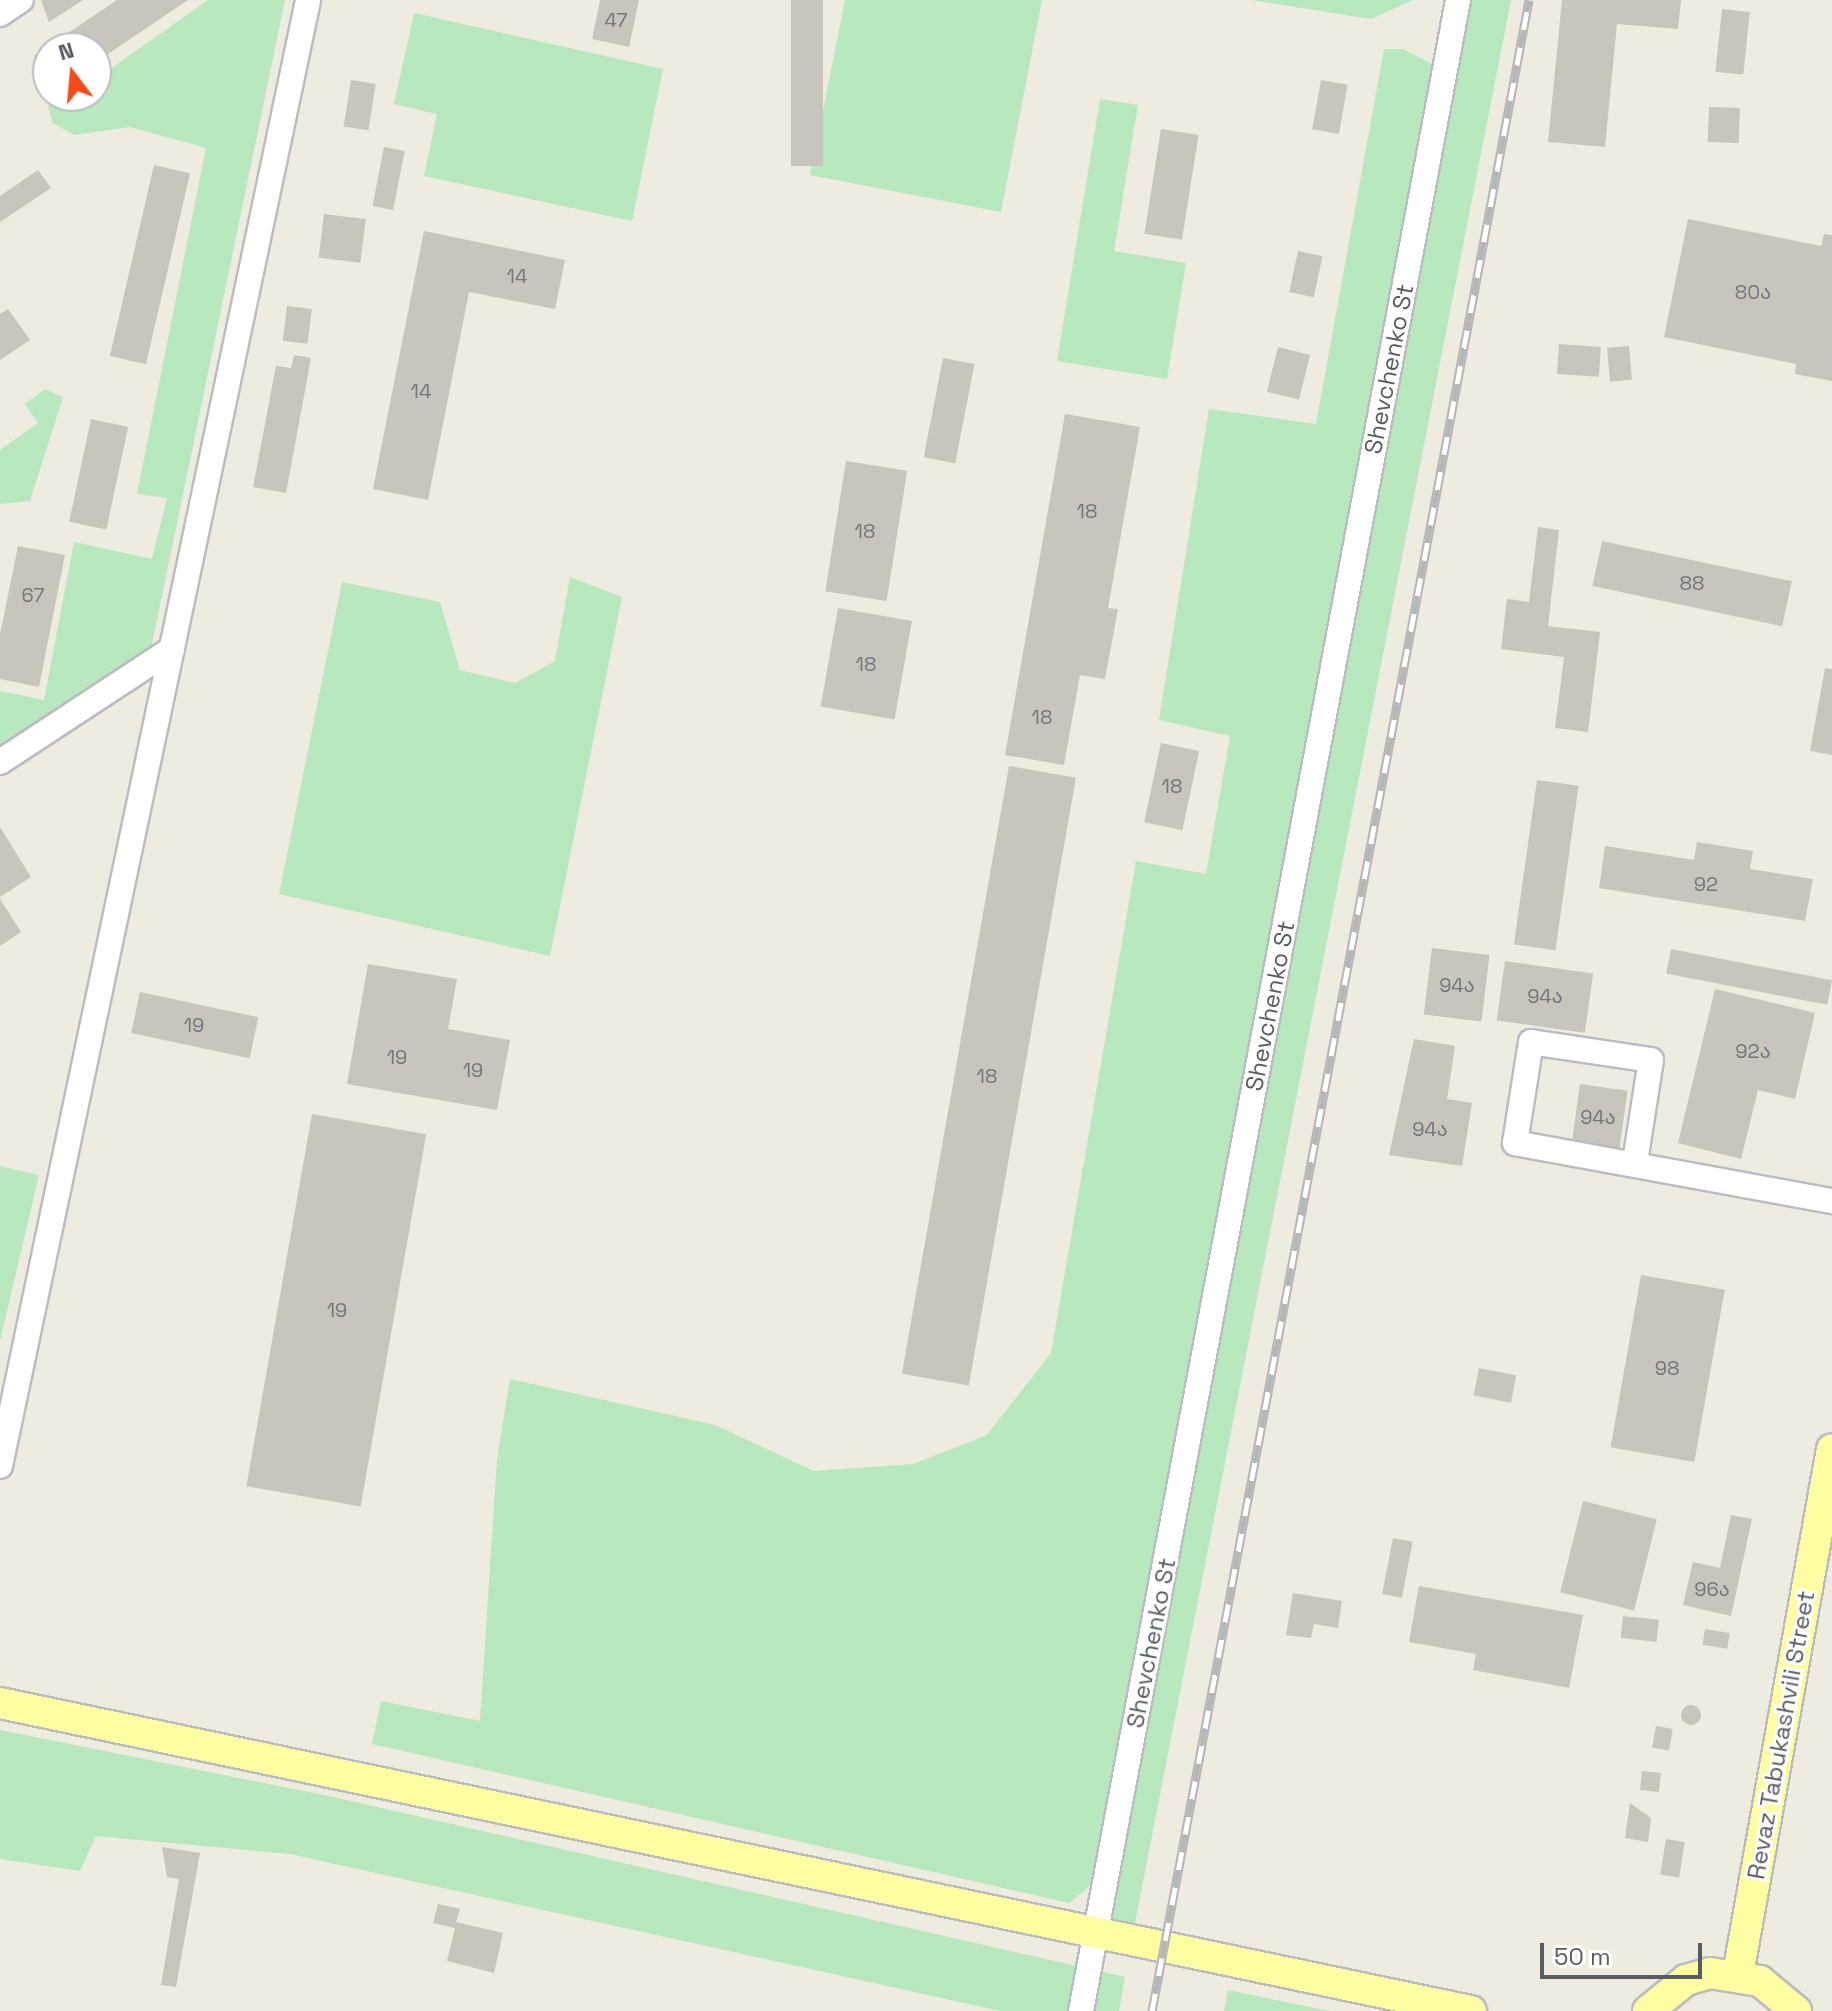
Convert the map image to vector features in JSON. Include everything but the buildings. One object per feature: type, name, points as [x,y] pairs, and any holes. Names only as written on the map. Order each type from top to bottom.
[{"type":"main road","name":"Revaz Tabukashvili Street","points":[[1738,1974],[1832,1449]]},
{"type":"main road","points":[[0,1703],[1471,2011]]},
{"type":"main road","points":[[1648,2011],[1686,1980],[1738,1974],[1771,1988],[1796,2011]]},
{"type":"street","points":[[0,14],[21,0]]},
{"type":"street","points":[[0,1466],[308,0]]},
{"type":"street","name":"Shevchenko St","points":[[1081,2011],[1458,0]]},
{"type":"street","points":[[0,762],[172,649]]},
{"type":"street","points":[[1635,1162],[1651,1060],[1531,1042],[1515,1143],[1635,1162],[1832,1201]]},
{"type":"green space","points":[[208,0],[285,0],[151,649],[0,752],[0,691],[44,700],[74,542],[152,559],[167,498],[137,494],[206,148],[130,127],[74,135],[53,123],[50,112],[112,112],[112,68]]},
{"type":"green space","points":[[845,0],[1042,0],[1001,212],[810,175]]},
{"type":"green space","points":[[1251,0],[1413,0],[1371,19]]},
{"type":"green space","points":[[1458,0],[1511,0],[1131,1943],[1097,1935]]},
{"type":"green space","points":[[414,13],[663,69],[632,221],[424,176],[437,114],[394,104]]},
{"type":"green space","points":[[1384,49],[1403,49],[1434,65],[1090,1886],[1069,1903],[372,1744],[381,1701],[480,1721],[497,1459],[510,1379],[715,1425],[814,1471],[913,1464],[987,1435],[1051,1353],[1136,861],[1206,874],[1230,736],[1159,720],[1209,409],[1316,424]]},
{"type":"green space","points":[[1100,99],[1138,105],[1114,251],[1186,263],[1167,379],[1057,361]]},
{"type":"green space","points":[[45,389],[63,397],[30,501],[0,504],[0,450],[38,423],[25,404]]},
{"type":"green space","points":[[570,577],[622,597],[550,956],[279,894],[342,582],[440,602],[460,670],[515,683],[555,661]]},
{"type":"green space","points":[[0,1166],[39,1175],[0,1341]]},
{"type":"green space","points":[[0,1730],[333,1797],[1125,1977],[1119,2011],[1000,2011],[290,1854],[96,1836],[80,1871],[0,1859]]},
{"type":"green space","points":[[1228,1990],[1329,2011],[1224,2011]]},
{"type":"railway","points":[[1152,2011],[1529,0]]}]
